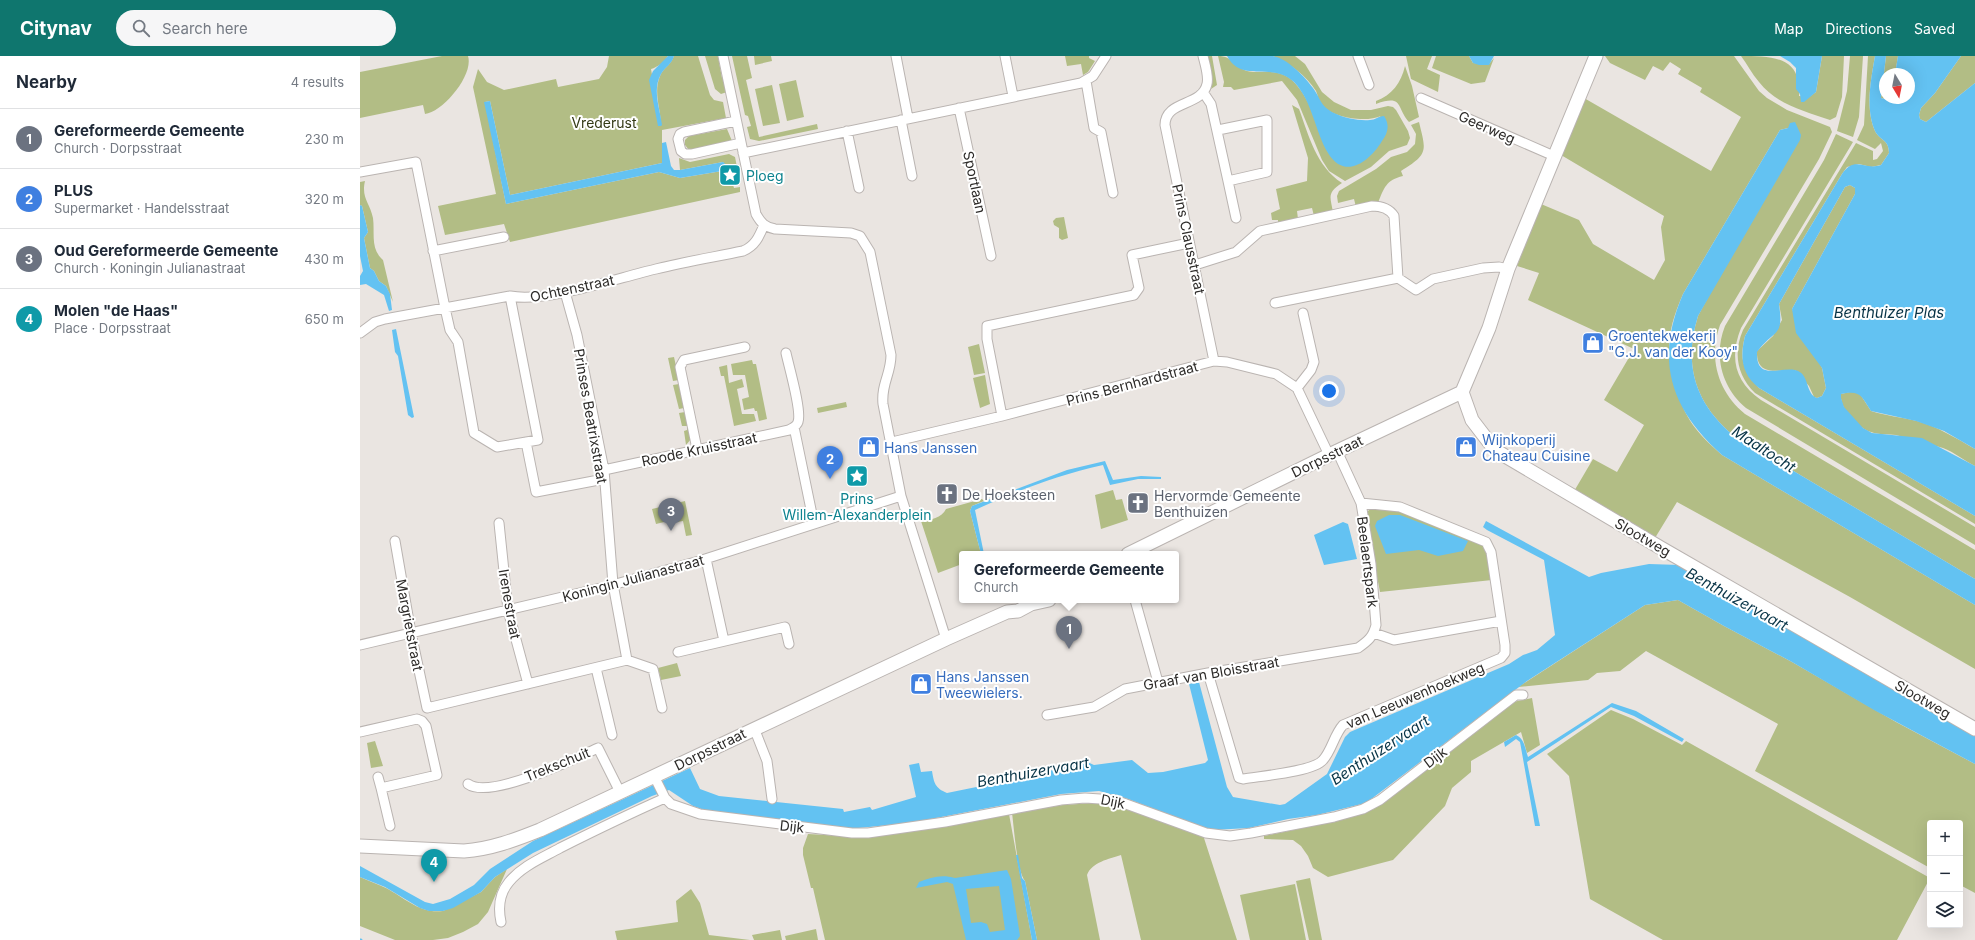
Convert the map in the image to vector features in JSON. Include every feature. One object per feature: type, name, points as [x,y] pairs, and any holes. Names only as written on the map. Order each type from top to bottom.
[{"type":"street","points":[[723,56],[756,214],[764,225],[775,229],[851,233],[860,236],[870,252],[891,355],[891,368],[882,390],[883,404],[892,442],[901,496],[946,639]]},
{"type":"street","points":[[896,56],[912,176]]},
{"type":"street","points":[[1005,56],[1013,96]]},
{"type":"street","points":[[736,121],[680,134],[678,139],[681,152],[685,154],[692,154],[742,148],[847,131],[1086,81],[1098,71],[1106,56]]},
{"type":"street","points":[[1203,56],[1208,79],[1207,85],[1203,92],[1211,104],[1218,130],[1236,218]]},
{"type":"street","points":[[1358,56],[1369,85]]},
{"type":"street","points":[[1462,392],[1489,328],[1508,269],[1596,56]]},
{"type":"street","points":[[1086,81],[1094,128],[1101,132],[1113,193]]},
{"type":"street","name":"Prins Clausstraat","points":[[1203,92],[1197,97],[1171,110],[1165,118],[1166,132],[1214,361]]},
{"type":"street","name":"Geerweg","points":[[1421,98],[1554,156]]},
{"type":"street","name":"Sportlaan","points":[[959,108],[992,256]]},
{"type":"street","points":[[1218,130],[1267,120],[1267,172],[1228,181]]},
{"type":"street","points":[[847,131],[859,188]]},
{"type":"street","points":[[360,172],[416,162],[444,308],[450,330],[458,342],[474,433],[497,447],[526,442]]},
{"type":"street","points":[[1195,265],[1210,262],[1236,252],[1260,231],[1372,206],[1379,206],[1388,209],[1394,216],[1398,278]]},
{"type":"street","name":"Ochtenstraat","points":[[526,442],[538,440],[510,296],[523,299],[565,292],[658,268],[743,251],[751,247],[758,239],[764,225]]},
{"type":"street","points":[[433,252],[504,237]]},
{"type":"street","points":[[1002,416],[987,339],[987,326],[1134,295],[1139,288],[1132,255],[1189,243]]},
{"type":"street","points":[[1275,303],[1398,278],[1416,290],[1433,279],[1440,277],[1483,268],[1499,267],[1508,269]]},
{"type":"street","name":"Prinses Beatrixstraat","points":[[565,292],[577,335],[604,474],[613,584],[627,660]]},
{"type":"street","points":[[360,332],[375,322],[386,318],[510,296]]},
{"type":"street","points":[[1303,313],[1314,362],[1312,370],[1297,388],[1361,502]]},
{"type":"street","points":[[697,449],[680,366],[684,360],[745,347]]},
{"type":"street","points":[[786,353],[798,408],[798,422],[794,427],[814,524]]},
{"type":"street","name":"Prins Bernhardstraat","points":[[892,442],[1002,416],[1214,361],[1227,362],[1276,374],[1297,388]]},
{"type":"street","name":"Dorpsstraat","points":[[1134,551],[1333,453],[1462,392]]},
{"type":"street","name":"Slootweg","points":[[1462,392],[1472,420],[1486,440],[1498,452],[1975,729]]},
{"type":"street","name":"Roode Kruisstraat","points":[[526,442],[536,492],[697,449],[789,430],[794,427]]},
{"type":"street","name":"Koningin Julianastraat","points":[[360,645],[605,587],[706,559],[901,496]]},
{"type":"street","name":"Beelaertspark","points":[[1374,633],[1376,625],[1371,564],[1361,502],[1400,507],[1486,542],[1491,552],[1505,653]]},
{"type":"street","name":"Irenestraat","points":[[499,523],[508,610],[528,684]]},
{"type":"street","name":"Margrietstraat","points":[[395,541],[411,633],[427,708]]},
{"type":"street","points":[[706,559],[724,641]]},
{"type":"street","name":"Dorpsstraat","points":[[360,846],[446,851],[482,850],[508,843],[540,830],[620,792],[655,780],[754,728],[946,639],[1007,612],[1018,611],[1036,603]]},
{"type":"street","points":[[1136,603],[1158,682]]},
{"type":"street","points":[[1374,633],[1394,640],[1501,621]]},
{"type":"street","points":[[678,652],[784,627],[788,644]]},
{"type":"street","name":"Graaf van Bloisstraat","points":[[1047,715],[1094,707],[1125,689],[1208,673],[1358,648],[1368,641],[1374,633]]},
{"type":"street","name":"van Leeuwenhoekweg","points":[[1208,673],[1239,778],[1243,779],[1314,767],[1324,760],[1336,732],[1343,725],[1501,658],[1505,653]]},
{"type":"street","points":[[422,721],[427,708],[627,660],[653,669],[662,708]]},
{"type":"street","points":[[596,668],[612,735]]},
{"type":"street","name":"Dijk","points":[[663,796],[671,804],[681,809],[712,817],[852,833],[868,833],[945,822],[1061,800],[1100,798],[1130,804],[1206,833],[1230,836],[1251,833],[1363,809],[1380,800],[1516,695],[1523,695]]},
{"type":"street","points":[[360,732],[417,719],[422,721],[426,726],[437,775],[381,788]]},
{"type":"street","points":[[754,728],[767,761],[772,799]]},
{"type":"street","name":"Trekschuit","points":[[468,784],[473,787],[482,788],[535,776],[598,748],[620,792]]},
{"type":"street","points":[[378,777],[390,826]]},
{"type":"street","points":[[501,922],[498,908],[509,882],[534,862],[663,796],[655,780]]},
{"type":"green space","points":[[442,56],[468,56],[469,64],[462,82],[456,91],[440,107],[425,114],[423,105],[360,118],[360,72]]},
{"type":"green space","name":"Vrederust","points":[[609,56],[668,56],[664,61],[651,69],[661,126],[657,89],[661,73],[671,62],[674,56],[698,56],[710,95],[714,100],[723,102],[726,118],[662,130],[662,163],[510,195],[490,101],[485,102],[506,204],[659,172],[680,178],[728,170],[723,162],[680,170],[679,158],[690,162],[729,154],[735,157],[739,177],[731,178],[734,188],[740,187],[740,192],[510,242],[504,224],[445,235],[438,206],[496,194],[473,87],[478,69],[487,82],[504,90],[556,79],[558,87],[599,79],[607,67]]},
{"type":"green space","points":[[705,56],[718,56],[722,78],[724,79],[727,92],[721,94],[715,89]]},
{"type":"green space","points":[[732,56],[747,56],[752,78],[746,80],[759,137],[817,124],[818,129],[759,141],[750,139],[747,127],[751,126],[748,116],[745,115]]},
{"type":"green space","points":[[754,56],[771,56],[772,61],[755,65]]},
{"type":"green space","points":[[1065,56],[1089,56],[1089,58],[1095,61],[1088,72],[1083,75],[1081,64],[1067,66]]},
{"type":"green space","points":[[1208,56],[1212,56],[1217,85],[1211,89],[1213,80]]},
{"type":"green space","points":[[1218,56],[1223,56],[1231,60],[1247,71],[1275,72],[1292,80],[1299,88],[1311,109],[1328,152],[1381,116],[1358,119],[1340,116],[1332,112],[1320,103],[1316,91],[1302,75],[1291,66],[1273,56],[1295,56],[1305,64],[1322,92],[1334,102],[1351,110],[1371,110],[1388,106],[1393,107],[1408,131],[1410,138],[1407,145],[1389,151],[1371,167],[1345,181],[1329,171],[1322,160],[1297,100],[1282,81],[1234,90],[1231,87],[1223,87],[1224,82]]},
{"type":"green space","points":[[1406,56],[1432,56],[1427,69],[1440,75],[1438,92],[1411,79]]},
{"type":"green space","points":[[1436,56],[1469,56],[1473,63],[1489,64],[1494,58],[1485,82],[1471,84],[1432,68]]},
{"type":"green space","points":[[1605,56],[1734,56],[1759,91],[1767,98],[1787,110],[1830,127],[1832,132],[1819,159],[1720,325],[1715,350],[1718,374],[1728,395],[1745,414],[1975,550],[1975,579],[1733,435],[1709,410],[1701,396],[1692,366],[1692,350],[1698,316],[1798,129],[1788,128],[1780,130],[1683,294],[1671,328],[1669,349],[1675,385],[1683,407],[1692,424],[1698,432],[1722,455],[1975,605],[1975,669],[1850,597],[1677,502],[1655,538],[1573,493],[1593,459],[1617,472],[1644,425],[1604,400],[1634,349],[1528,300],[1539,273],[1517,266],[1541,204],[1579,220],[1593,244],[1654,280],[1665,260],[1661,227],[1664,216],[1561,155],[1584,98],[1711,171],[1741,117],[1700,92],[1702,88],[1678,74],[1681,69],[1670,62],[1663,71],[1653,66],[1645,80],[1610,63]]},
{"type":"green space","points":[[1741,56],[1769,57],[1785,62],[1795,73],[1798,81],[1799,96],[1809,97],[1816,92],[1822,56],[1844,56],[1842,97],[1836,117],[1830,120],[1810,114],[1783,102],[1766,90],[1756,79]]},
{"type":"green space","points":[[1850,56],[1863,56],[1859,117],[1853,137],[1837,131],[1847,91]]},
{"type":"green space","points":[[1868,56],[1875,56],[1870,94],[1870,113],[1875,131],[1888,145],[1889,153],[1881,165],[1871,167],[1859,164],[1847,167],[1842,174],[1745,336],[1742,352],[1744,364],[1749,375],[1759,388],[1975,516],[1975,524],[1755,393],[1744,379],[1738,364],[1738,347],[1743,330],[1856,143],[1873,151],[1873,160],[1877,159],[1883,151],[1881,143],[1875,149],[1857,140],[1864,125]]},
{"type":"green space","points":[[1886,56],[1898,56],[1896,68],[1885,68]]},
{"type":"green space","points":[[1961,56],[1975,56],[1975,83],[1926,122],[1920,119],[1919,115],[1921,108],[1935,93]]},
{"type":"green space","points":[[1405,66],[1412,86],[1419,117],[1409,122],[1398,104],[1395,102],[1385,101],[1376,104],[1376,101],[1387,95],[1395,88],[1401,78]]},
{"type":"green space","points":[[796,80],[804,117],[787,121],[779,84]]},
{"type":"green space","points":[[772,85],[780,123],[763,126],[755,89]]},
{"type":"green space","points":[[1292,105],[1299,109],[1314,150],[1326,168],[1342,183],[1332,192],[1331,195],[1333,212],[1314,216],[1312,208],[1297,211],[1298,219],[1278,223],[1278,220],[1272,220],[1271,213],[1280,209],[1276,189],[1307,181],[1308,158]]},
{"type":"green space","points":[[1419,122],[1424,146],[1421,156],[1401,171],[1403,176],[1389,182],[1386,185],[1378,203],[1356,207],[1354,199],[1338,203],[1337,196],[1339,191],[1376,169],[1391,157],[1407,152],[1415,144],[1416,134],[1411,125]]},
{"type":"green space","points":[[727,129],[732,141],[694,150],[689,150],[685,145],[685,140],[689,136]]},
{"type":"green space","points":[[1836,134],[1853,142],[1741,328],[1735,349],[1735,359],[1740,377],[1752,393],[1761,400],[1975,527],[1975,545],[1746,408],[1731,391],[1722,371],[1720,349],[1721,337],[1725,326],[1824,160]]},
{"type":"green space","points":[[365,181],[364,192],[372,213],[376,251],[383,260],[393,302],[386,286],[379,281],[374,271],[370,268],[364,238],[368,232],[362,206],[360,205],[360,182]]},
{"type":"green space","points":[[1850,185],[1855,188],[1855,194],[1792,309],[1822,368],[1826,388],[1822,396],[1817,398],[1814,397],[1809,386],[1795,370],[1775,371],[1764,368],[1760,365],[1757,351],[1773,336],[1782,320],[1779,304],[1845,187]]},
{"type":"green space","points":[[1064,217],[1068,238],[1062,240],[1059,238],[1059,228],[1054,225],[1053,221],[1056,218]]},
{"type":"green space","points":[[979,344],[985,373],[974,375],[968,347]]},
{"type":"green space","points":[[674,357],[679,380],[673,381],[668,358]]},
{"type":"green space","points":[[752,360],[753,364],[756,364],[767,419],[759,421],[757,411],[755,411],[754,408],[744,410],[742,399],[749,397],[745,375],[733,375],[731,364]]},
{"type":"green space","points":[[727,365],[729,383],[742,379],[744,387],[737,389],[742,414],[754,414],[756,421],[734,426],[724,376],[721,376],[719,367]]},
{"type":"green space","points":[[985,375],[990,404],[980,408],[973,378]]},
{"type":"green space","points":[[679,384],[684,408],[679,409],[673,385]]},
{"type":"green space","points":[[1854,391],[1860,394],[1871,411],[1925,423],[1947,433],[1975,449],[1975,466],[1943,448],[1896,435],[1877,434],[1866,430],[1850,417],[1841,400],[1841,394]]},
{"type":"green space","points":[[846,402],[847,407],[818,413],[817,408]]},
{"type":"green space","points":[[685,412],[691,439],[686,445],[684,431],[687,430],[687,426],[682,426],[679,413]]},
{"type":"green space","points":[[1113,490],[1116,500],[1122,499],[1128,520],[1101,529],[1095,495]]},
{"type":"green space","points":[[982,499],[984,501],[972,506],[970,511],[980,551],[959,551],[959,565],[938,573],[921,521],[942,515],[946,509]]},
{"type":"green space","points":[[685,501],[692,535],[686,536],[683,521],[677,522],[676,519],[656,524],[652,509]]},
{"type":"green space","points":[[1372,507],[1402,512],[1478,542],[1486,547],[1492,580],[1380,592],[1365,514]]},
{"type":"green space","points":[[1678,600],[1792,662],[1896,722],[1975,764],[1975,893],[1963,887],[1963,820],[1927,820],[1927,866],[1755,771],[1778,724],[1646,651],[1620,671],[1597,673],[1588,680],[1518,687],[1645,605]]},
{"type":"green space","points":[[677,663],[681,676],[661,680],[658,668]]},
{"type":"green space","points":[[1532,698],[1540,745],[1527,753],[1521,732],[1471,761],[1471,772],[1452,788],[1445,806],[1393,860],[1328,877],[1313,868],[1308,856],[1301,846],[1293,840],[1264,839],[1264,836],[1317,825],[1374,809],[1513,702]]},
{"type":"green space","points":[[1611,710],[1633,719],[1682,745],[1686,741],[1927,876],[1927,884],[1897,940],[1663,940],[1590,899],[1569,776],[1547,754]]},
{"type":"green space","points":[[375,741],[383,766],[371,768],[367,743]]},
{"type":"green space","points":[[1108,802],[1203,835],[1237,940],[1141,940],[1121,855],[1097,864],[1089,871],[1087,875],[1100,940],[1037,940],[1025,881],[1022,876],[1018,859],[1012,813],[1063,805]]},
{"type":"green space","points":[[1009,814],[1032,940],[825,940],[813,888],[811,888],[803,855],[803,848],[808,834],[861,837],[880,836]]},
{"type":"green space","points":[[507,869],[488,912],[478,924],[448,938],[433,940],[395,940],[360,926],[360,877],[386,888],[420,908],[443,911],[481,892],[495,877]]},
{"type":"green space","points":[[1310,878],[1322,940],[1309,940],[1296,881]]},
{"type":"green space","points":[[1295,884],[1306,940],[1250,940],[1240,895]]},
{"type":"green space","points":[[691,889],[700,903],[709,935],[750,940],[617,940],[615,931],[678,922],[676,901]]},
{"type":"green space","points":[[816,929],[818,940],[786,940],[785,936]]},
{"type":"green space","points":[[780,930],[782,940],[754,940],[752,935]]},
{"type":"water","points":[[668,56],[674,56],[672,61],[661,74],[657,86],[657,99],[662,125],[658,126],[649,80],[653,71]]},
{"type":"water","points":[[1227,56],[1273,56],[1279,58],[1290,64],[1305,78],[1323,105],[1334,113],[1347,118],[1361,120],[1372,120],[1384,116],[1388,126],[1386,135],[1377,148],[1364,161],[1349,167],[1342,166],[1328,153],[1306,99],[1294,82],[1285,76],[1276,73],[1241,69],[1233,64]]},
{"type":"water","points":[[1469,56],[1494,56],[1489,65],[1479,65],[1473,63]]},
{"type":"water","points":[[1780,56],[1822,56],[1816,92],[1804,102],[1801,102],[1800,94],[1796,89],[1796,68]]},
{"type":"water","name":"Benthuizer Plas","points":[[1875,56],[1886,56],[1885,68],[1879,68],[1879,104],[1915,104],[1915,68],[1896,68],[1898,56],[1961,56],[1935,93],[1921,108],[1919,115],[1920,119],[1926,122],[1975,83],[1975,449],[1944,431],[1916,421],[1871,411],[1860,395],[1853,393],[1841,394],[1841,398],[1844,407],[1863,428],[1872,433],[1922,438],[1975,466],[1975,516],[1759,388],[1753,383],[1743,365],[1742,358],[1745,336],[1842,174],[1851,165],[1881,165],[1889,153],[1888,145],[1877,134],[1872,122],[1870,113],[1871,84]],"holes":[[[1850,185],[1855,188],[1855,194],[1792,309],[1796,333],[1822,368],[1826,388],[1822,396],[1817,398],[1813,396],[1803,375],[1800,372],[1795,370],[1764,370],[1760,367],[1757,352],[1763,344],[1777,332],[1780,322],[1779,304],[1845,187]]]},
{"type":"water","points":[[490,101],[510,195],[662,163],[662,143],[666,142],[671,166],[674,170],[723,162],[729,167],[728,170],[680,178],[659,172],[506,204],[484,102]]},
{"type":"water","points":[[1795,122],[1801,135],[1800,140],[1698,316],[1692,350],[1692,366],[1701,396],[1709,410],[1733,435],[1975,579],[1975,605],[1722,455],[1704,437],[1690,419],[1679,401],[1672,381],[1669,361],[1670,340],[1674,318],[1683,294],[1780,130],[1788,128],[1790,123]]},
{"type":"water","points":[[360,205],[362,206],[368,232],[364,238],[370,268],[374,271],[379,281],[386,286],[390,294],[392,310],[389,311],[384,295],[366,284],[360,285],[360,276],[363,271],[360,256]]},
{"type":"water","points":[[396,329],[414,417],[412,418],[408,415],[398,356],[395,352],[392,330]]},
{"type":"water","points":[[1105,461],[1113,480],[1141,476],[1161,477],[1161,479],[1138,479],[1110,485],[1103,465],[1053,479],[1007,496],[975,510],[983,551],[980,551],[970,511],[972,506],[1067,470]]},
{"type":"water","points":[[1389,515],[1400,515],[1468,541],[1463,551],[1438,556],[1419,550],[1386,554],[1375,526],[1377,521]]},
{"type":"water","name":"Benthuizervaart","points":[[1486,521],[1589,577],[1601,573],[1649,564],[1680,565],[1975,733],[1975,764],[1874,710],[1792,662],[1678,600],[1645,605],[1527,681],[1366,803],[1317,815],[1288,819],[1249,828],[1213,830],[1128,799],[1099,791],[1061,794],[910,823],[848,829],[707,811],[693,806],[669,790],[652,796],[533,853],[495,877],[481,892],[453,908],[443,911],[429,911],[420,908],[385,887],[360,877],[360,866],[425,902],[433,904],[450,899],[474,885],[490,869],[533,841],[690,768],[700,789],[719,796],[843,809],[844,812],[870,807],[872,810],[916,797],[909,765],[919,763],[921,772],[932,771],[936,785],[947,793],[1045,773],[1077,760],[1083,760],[1094,765],[1132,760],[1148,773],[1163,772],[1205,763],[1208,760],[1189,684],[1199,682],[1227,787],[1233,797],[1280,805],[1285,804],[1327,774],[1345,737],[1350,732],[1509,664],[1523,655],[1537,650],[1555,635],[1544,560],[1487,530],[1483,527]]},
{"type":"water","points":[[1343,522],[1348,524],[1357,559],[1324,565],[1314,535]]},
{"type":"water","points":[[1612,703],[1636,711],[1684,739],[1682,742],[1634,716],[1611,707],[1527,762],[1540,826],[1535,826],[1520,742],[1516,739],[1505,747],[1504,742],[1516,735],[1524,744],[1528,757]]},
{"type":"water","points":[[1016,855],[1018,855],[1022,878],[1025,881],[1037,940],[1032,940]]},
{"type":"water","points":[[1007,870],[1011,879],[1020,936],[1017,940],[966,940],[953,884],[947,882],[916,888],[919,882],[932,877],[946,876],[955,878]],"holes":[[[999,886],[1005,930],[990,932],[987,924],[981,922],[971,923],[966,889]]]},
{"type":"place","name":"Ploeg","points":[[730,175]]},
{"type":"place","name":"Groentekwekerij \"G.J. van der Kooy\"","points":[[1593,343]]},
{"type":"place","name":"Hans Janssen","points":[[869,447]]},
{"type":"place","name":"Wijnkoperij Chateau Cuisine","points":[[1466,447]]},
{"type":"place","name":"Prins Willem-Alexanderplein","points":[[857,476]]},
{"type":"place","name":"PLUS","points":[[830,479]]},
{"type":"place","name":"De Hoeksteen","points":[[947,494]]},
{"type":"place","name":"Hervormde Gemeente Benthuizen","points":[[1138,503]]},
{"type":"place","name":"Oud Gereformeerde Gemeente","points":[[671,531]]},
{"type":"place","name":"Gereformeerde Gemeente","points":[[1069,649]]},
{"type":"place","name":"Hans Janssen Tweewielers.","points":[[921,684]]},
{"type":"place","name":"Molen \"de Haas\"","points":[[434,882]]},
{"type":"water label","name":"Maaltocht","points":[[1764,449]]}]
